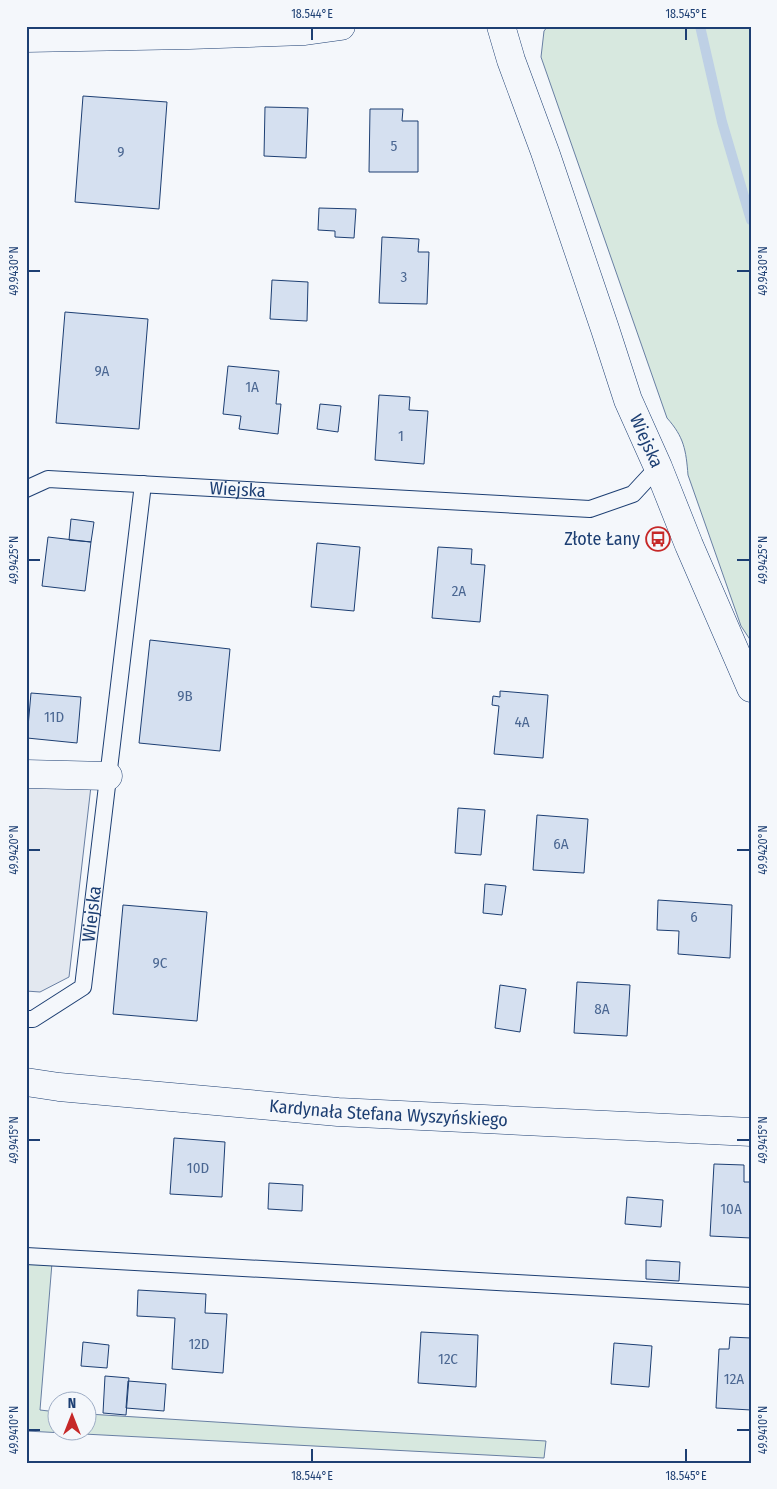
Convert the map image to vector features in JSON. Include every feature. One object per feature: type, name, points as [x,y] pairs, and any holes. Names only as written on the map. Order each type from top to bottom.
[{"type":"street","points":[[26,38],[189,35],[342,26]]},
{"type":"street","name":"Wiejska","points":[[501,26],[628,400],[658,466]]},
{"type":"street","points":[[658,466],[689,545],[751,688]]},
{"type":"street","points":[[26,774],[108,776]]},
{"type":"street","name":"Kardynała Stefana Wyszyńskiego","points":[[26,1082],[59,1087],[338,1112],[751,1132]]},
{"type":"street","points":[[679,1128],[751,1142]]},
{"type":"lane","name":"Wiejska","points":[[26,489],[48,479],[590,509],[633,494],[658,466]]},
{"type":"lane","name":"Wiejska","points":[[26,1019],[33,1019],[83,987],[143,484]]},
{"type":"lane","points":[[26,1256],[751,1296]]},
{"type":"shaded area","points":[[548,26],[751,26],[751,641],[741,626],[688,475],[681,438],[667,418],[541,57],[544,31]]},
{"type":"shaded area","points":[[26,782],[91,786],[69,977],[40,992],[26,991]]},
{"type":"shaded area","points":[[26,1261],[52,1263],[40,1410],[48,1411],[48,1432],[26,1431]]},
{"type":"shaded area","points":[[98,1415],[546,1441],[544,1458],[98,1435]]},
{"type":"building","points":[[83,96],[167,102],[159,209],[75,202]]},
{"type":"building","points":[[265,107],[308,108],[306,158],[264,156]]},
{"type":"building","points":[[370,109],[403,109],[402,121],[418,121],[418,172],[369,172]]},
{"type":"building","points":[[319,208],[356,209],[354,238],[335,237],[335,231],[318,230]]},
{"type":"building","points":[[382,237],[419,239],[418,252],[429,252],[427,304],[379,303]]},
{"type":"building","points":[[272,280],[308,282],[307,321],[270,319]]},
{"type":"building","points":[[65,312],[148,319],[139,429],[56,423]]},
{"type":"building","points":[[228,366],[279,371],[276,404],[281,404],[278,434],[239,429],[241,416],[223,414]]},
{"type":"building","points":[[379,395],[410,397],[409,410],[428,411],[424,464],[375,460]]},
{"type":"building","points":[[320,404],[341,406],[338,432],[317,429]]},
{"type":"building","points":[[71,519],[94,522],[91,542],[69,540]]},
{"type":"building","points":[[48,537],[91,542],[85,591],[42,586]]},
{"type":"building","points":[[317,543],[360,547],[354,611],[311,607]]},
{"type":"building","points":[[438,547],[472,549],[471,564],[485,565],[480,622],[432,618]]},
{"type":"building","points":[[150,640],[230,649],[220,751],[139,743]]},
{"type":"building","points":[[500,691],[548,695],[543,758],[494,754],[499,706],[492,705],[493,696],[500,697]]},
{"type":"building","points":[[31,693],[81,697],[77,743],[27,738]]},
{"type":"building","points":[[458,808],[485,810],[481,855],[455,853]]},
{"type":"building","points":[[537,815],[588,819],[584,873],[533,870]]},
{"type":"building","points":[[485,884],[506,886],[502,915],[483,913]]},
{"type":"building","points":[[658,900],[732,905],[730,958],[678,954],[679,931],[657,930]]},
{"type":"building","points":[[123,905],[207,912],[197,1021],[113,1014]]},
{"type":"building","points":[[577,982],[630,985],[627,1036],[574,1033]]},
{"type":"building","points":[[500,985],[526,989],[520,1032],[495,1028]]},
{"type":"building","points":[[174,1138],[225,1142],[222,1197],[170,1194]]},
{"type":"building","points":[[714,1164],[744,1165],[744,1182],[751,1182],[751,1238],[710,1236]]},
{"type":"building","points":[[269,1183],[303,1185],[302,1211],[268,1209]]},
{"type":"building","points":[[627,1197],[663,1200],[661,1227],[625,1224]]},
{"type":"building","points":[[646,1260],[680,1262],[679,1281],[646,1279]]},
{"type":"building","points":[[138,1290],[206,1294],[205,1313],[227,1314],[223,1373],[172,1369],[175,1318],[137,1316]]},
{"type":"building","points":[[421,1332],[478,1335],[476,1387],[418,1383]]},
{"type":"building","points":[[730,1337],[751,1338],[751,1410],[716,1408],[719,1349],[729,1349]]},
{"type":"building","points":[[83,1342],[109,1345],[107,1368],[81,1366]]},
{"type":"building","points":[[614,1343],[652,1346],[649,1387],[611,1384]]},
{"type":"building","points":[[105,1376],[129,1378],[126,1415],[103,1413]]},
{"type":"building","points":[[128,1381],[166,1384],[164,1411],[126,1408]]},
{"type":"waterway","points":[[700,26],[722,122],[751,220]]},
{"type":"place","name":"Złote Łany","points":[[658,539]]}]
